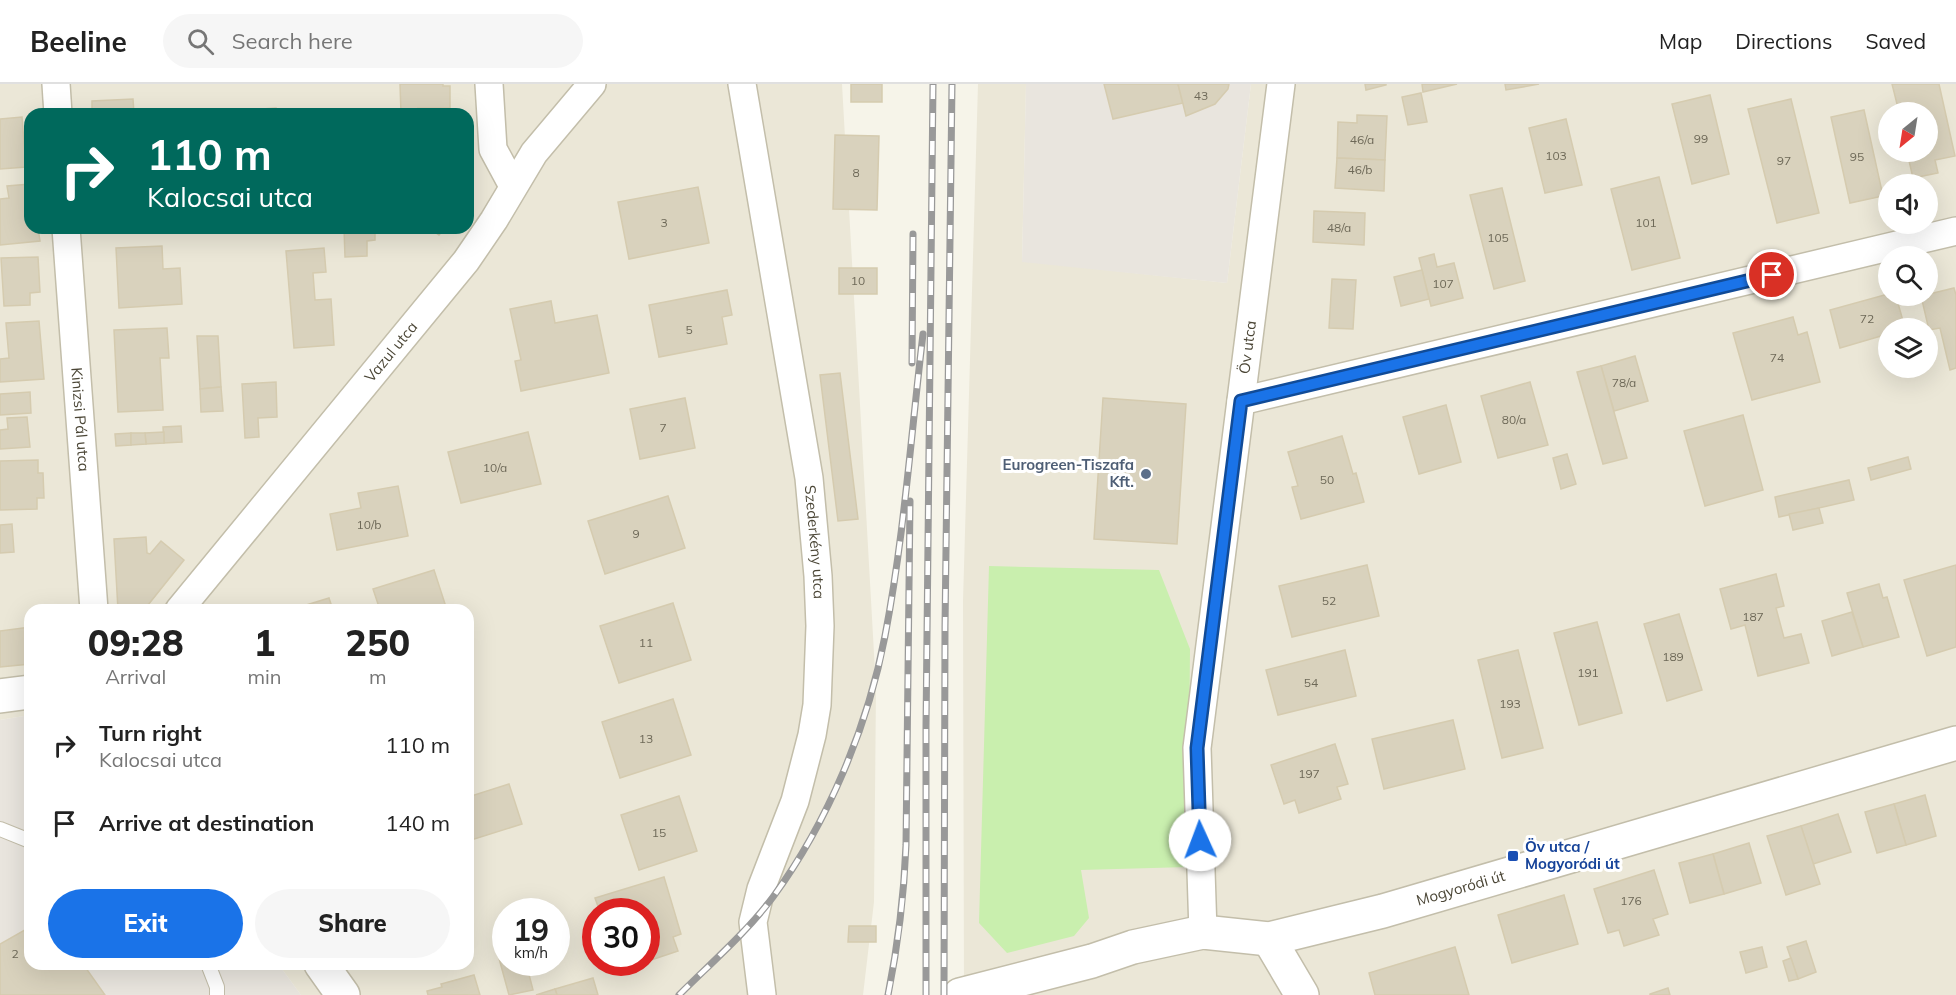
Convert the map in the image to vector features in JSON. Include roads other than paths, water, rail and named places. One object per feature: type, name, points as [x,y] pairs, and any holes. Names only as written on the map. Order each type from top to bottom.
[{"type":"street","points":[[56,84],[58,108]]},
{"type":"street","points":[[489,84],[494,149],[513,186]]},
{"type":"street","name":"Vazul utca","points":[[185,604],[466,261],[494,220],[534,153],[592,84]]},
{"type":"street","name":"Szederkény utca","points":[[742,84],[809,478],[820,626],[817,705],[807,757],[795,801],[761,889],[753,922],[762,995]]},
{"type":"street","name":"Öv utca","points":[[1203,932],[1197,748],[1281,84]]},
{"type":"street","points":[[1241,401],[1956,231]]},
{"type":"street","name":"Kinizsi Pál utca","points":[[66,234],[94,604]]},
{"type":"street","points":[[0,696],[24,693]]},
{"type":"street","name":"Mogyoródi út","points":[[960,995],[1021,988],[1133,947],[1203,932],[1269,939],[1383,911],[1956,743]]},
{"type":"street","points":[[1269,939],[1302,995]]},
{"type":"street","points":[[325,970],[338,993]]},
{"type":"lane","points":[[0,829],[24,839]]},
{"type":"lane","points":[[210,970],[217,987],[217,995]]},
{"type":"railway","points":[[926,995],[926,727],[933,84]]},
{"type":"railway","points":[[944,995],[945,627],[952,84]]},
{"type":"railway","points":[[912,363],[913,234]]},
{"type":"railway","points":[[679,995],[740,935],[773,897],[793,868],[828,805],[857,738],[878,670],[892,599],[923,334]]},
{"type":"railway","points":[[888,995],[900,920],[906,845],[910,501]]},
{"type":"place","name":"Eurogreen-Tiszafa Kft.","points":[[1146,474]]},
{"type":"place","name":"Öv utca / Mogyoródi út","points":[[1513,856]]}]
